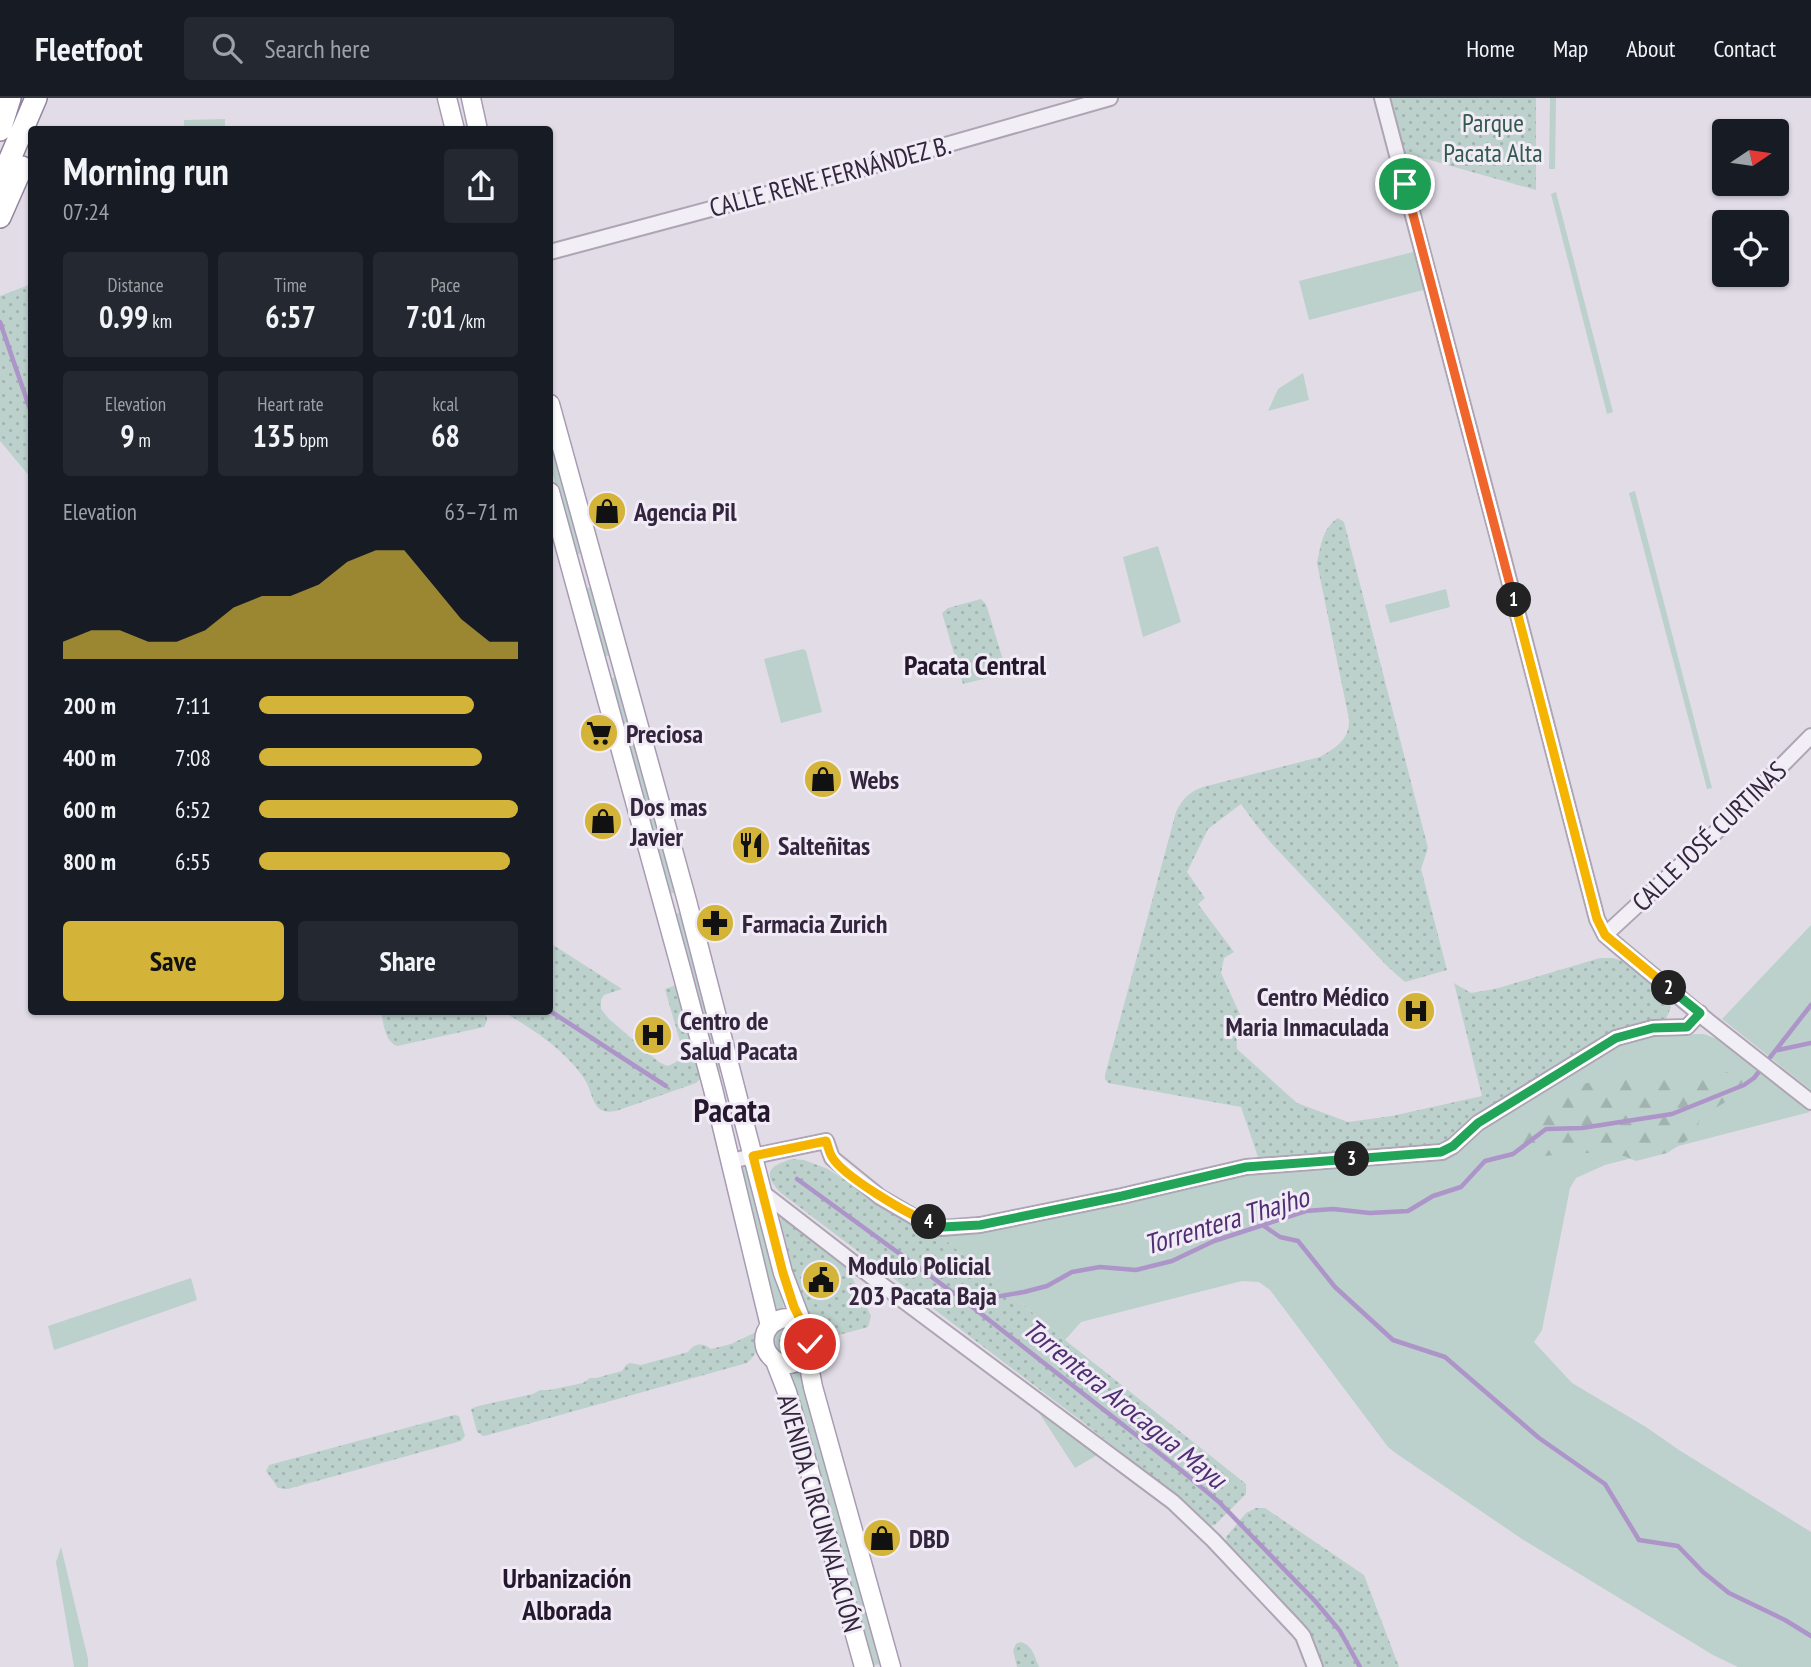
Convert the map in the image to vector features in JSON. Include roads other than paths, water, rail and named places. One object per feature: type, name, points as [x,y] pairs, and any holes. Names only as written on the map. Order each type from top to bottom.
[{"type":"highway","points":[[0,130],[10,98]]},
{"type":"highway","points":[[0,182],[36,98]]},
{"type":"highway","points":[[40,126],[52,98]]},
{"type":"highway","points":[[0,217],[28,154]]},
{"type":"main road","points":[[447,98],[454,126]]},
{"type":"main road","points":[[471,98],[477,126]]},
{"type":"main road","points":[[553,415],[687,901],[783,1273],[802,1323],[809,1334],[808,1352],[800,1361],[791,1364],[775,1361],[765,1344],[765,1334],[769,1326],[787,1318],[802,1323]]},
{"type":"main road","points":[[553,503],[678,956],[769,1326]]},
{"type":"main road","name":"AVENIDA CIRCUNVALACIÓN","points":[[808,1352],[816,1399],[891,1667]]},
{"type":"main road","name":"AVENIDA CIRCUNVALACIÓN","points":[[775,1361],[799,1433],[864,1667]]},
{"type":"street","name":"CALLE RENE FERNÁNDEZ B.","points":[[553,251],[1110,98]]},
{"type":"street","points":[[1382,98],[1597,919],[1605,935],[1811,1102]]},
{"type":"street","name":"CALLE JOSÉ CURTINAS","points":[[1605,935],[1712,836],[1811,736]]},
{"type":"street","points":[[730,1161],[826,1141],[832,1158],[847,1171],[880,1197],[916,1218],[943,1227],[980,1225],[1246,1167],[1441,1152],[1453,1146],[1478,1123],[1616,1038],[1653,1028],[1687,1027],[1700,1013]]},
{"type":"street","points":[[762,1192],[1172,1502],[1213,1540],[1297,1629],[1303,1636],[1315,1667]]},
{"type":"waterway","name":"Torrentera Arocagua Mayu","points":[[0,322],[28,403]]},
{"type":"waterway","name":"Torrentera Thajho","points":[[966,1302],[1047,1286],[1072,1272],[1100,1267],[1136,1270],[1172,1261],[1214,1241],[1306,1211],[1408,1211],[1433,1196],[1461,1187],[1485,1161],[1513,1154],[1546,1129],[1582,1128],[1672,1114],[1744,1085],[1754,1078],[1811,1005]]},
{"type":"waterway","name":"Torrentera Arocagua Mayu","points":[[553,1013],[666,1086]]},
{"type":"waterway","points":[[1778,1050],[1811,1043]]},
{"type":"waterway","name":"Torrentera Arocagua Mayu","points":[[797,1179],[966,1302],[1219,1502],[1315,1601],[1340,1631],[1360,1667]]},
{"type":"waterway","points":[[1264,1226],[1280,1237],[1298,1241],[1335,1287],[1393,1340],[1445,1357],[1539,1438],[1605,1484],[1639,1540],[1678,1546],[1703,1572],[1729,1593],[1811,1636]]},
{"type":"place","name":"Agencia Pil","points":[[607,511]]},
{"type":"place","name":"Preciosa","points":[[599,733]]},
{"type":"place","name":"Webs","points":[[823,779]]},
{"type":"place","name":"Dos mas Javier","points":[[603,821]]},
{"type":"place","name":"Salteñitas","points":[[751,845]]},
{"type":"place","name":"Farmacia Zurich","points":[[715,923]]},
{"type":"place","name":"Centro Médico Maria Inmaculada","points":[[1416,1011]]},
{"type":"place","name":"Centro de Salud Pacata","points":[[653,1035]]},
{"type":"place","name":"Modulo Policial 203 Pacata Baja","points":[[821,1280]]},
{"type":"place","name":"DBD","points":[[882,1538]]},
{"type":"district","name":"Pacata Central","points":[[975,664]]},
{"type":"district","name":"Pacata","points":[[732,1109]]},
{"type":"district","name":"Urbanización Alborada","points":[[567,1593]]},
{"type":"park label","name":"Parque Pacata Alta","points":[[1493,137]]}]
